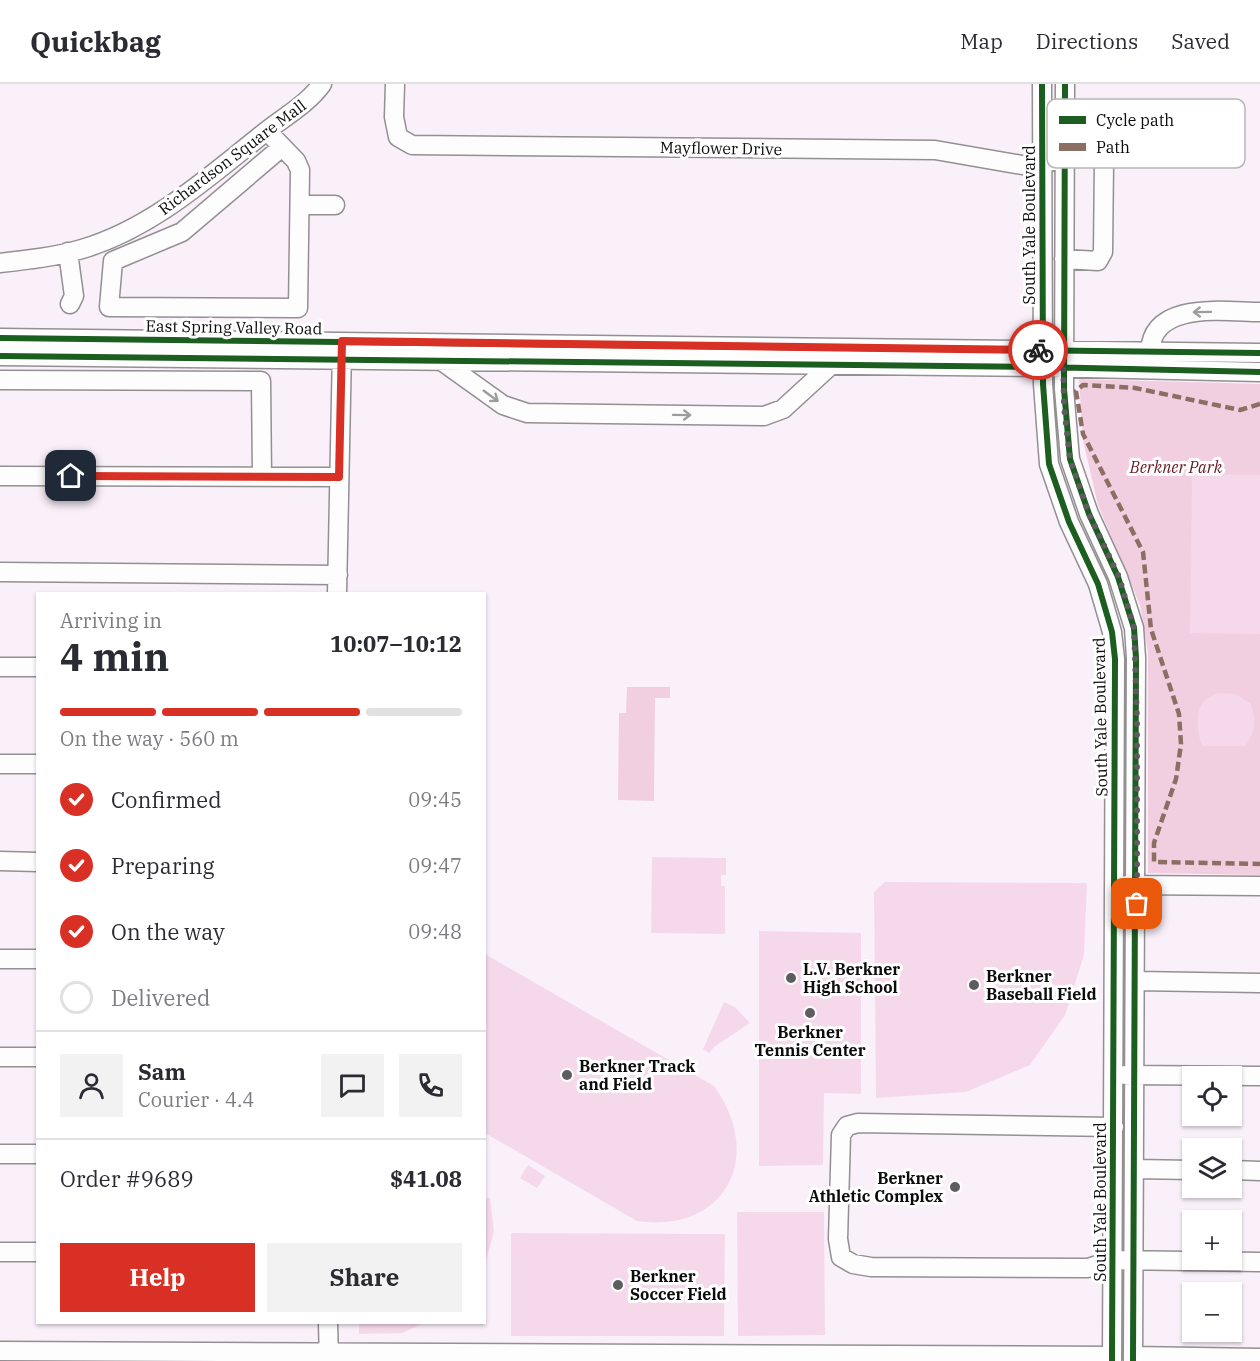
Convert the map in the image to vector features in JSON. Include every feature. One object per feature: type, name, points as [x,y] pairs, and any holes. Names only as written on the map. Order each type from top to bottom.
[{"type":"street","name":"Richardson Square Mall","points":[[0,263],[68,252],[122,233],[148,219],[193,190],[267,130],[300,107],[322,84]]},
{"type":"street","name":"Mayflower Drive","points":[[395,84],[394,117],[398,137],[412,145],[935,150],[1022,165],[1047,163]]},
{"type":"street","name":"South Yale Boulevard","points":[[1042,84],[1043,359],[1049,464],[1069,522],[1098,584],[1112,632],[1115,659],[1112,1358]]},
{"type":"street","name":"South Yale Boulevard","points":[[1065,84],[1065,99]]},
{"type":"street","points":[[267,130],[299,166],[298,308],[109,307],[111,263],[159,243],[201,218],[282,147]]},
{"type":"street","name":"South Yale Boulevard","points":[[1064,168],[1063,359],[1070,459],[1089,514],[1119,577],[1134,628],[1136,658],[1137,885],[1133,1359]]},
{"type":"street","name":"Mayflower Drive","points":[[1064,259],[1098,261],[1103,252],[1104,168]]},
{"type":"street","points":[[300,205],[335,205]]},
{"type":"street","points":[[148,219],[159,243]]},
{"type":"street","points":[[68,252],[74,296],[70,304]]},
{"type":"street","points":[[131,348],[132,308]]},
{"type":"street","points":[[1150,352],[1150,343],[1160,329],[1171,318],[1180,314],[1260,312]]},
{"type":"street","name":"East Spring Valley Road","points":[[0,338],[341,361],[831,365],[1043,359]]},
{"type":"street","points":[[338,592],[342,341]]},
{"type":"street","name":"East Spring Valley Road","points":[[0,356],[131,348],[342,341],[1063,359],[1260,372]]},
{"type":"street","name":"East Spring Valley Road","points":[[1063,359],[1150,352],[1260,353]]},
{"type":"street","points":[[443,362],[503,405],[527,413],[764,416],[783,409],[831,365]]},
{"type":"street","points":[[0,380],[261,381],[262,477]]},
{"type":"street","points":[[0,476],[339,477]]},
{"type":"street","points":[[0,572],[338,575]]},
{"type":"street","points":[[1106,609],[1126,603]]},
{"type":"street","points":[[0,667],[36,667]]},
{"type":"street","points":[[0,764],[36,764]]},
{"type":"street","points":[[1115,852],[1137,852]]},
{"type":"street","points":[[0,861],[36,862]]},
{"type":"street","points":[[1115,885],[1260,886]]},
{"type":"street","points":[[0,959],[36,959]]},
{"type":"street","points":[[1136,981],[1260,983]]},
{"type":"street","points":[[0,1056],[36,1057]]},
{"type":"street","points":[[1114,1075],[1260,1076]]},
{"type":"street","points":[[1114,1127],[858,1123],[848,1126],[841,1135],[838,1239],[841,1257],[853,1264],[871,1267],[1088,1268],[1113,1260],[1260,1262]]},
{"type":"street","points":[[0,1154],[36,1154]]},
{"type":"street","points":[[1135,1169],[1182,1170]]},
{"type":"street","points":[[1242,1170],[1260,1171]]},
{"type":"street","points":[[0,1252],[36,1252]]},
{"type":"street","points":[[328,1324],[328,1357]]},
{"type":"street","points":[[0,1351],[328,1357],[1112,1358]]},
{"type":"street","points":[[1133,1359],[1260,1358]]},
{"type":"green space","name":"Berkner Park","points":[[1079,379],[1260,384],[1260,875],[1148,873],[1148,653],[1140,605],[1098,505],[1083,440]]},
{"type":"green space","points":[[627,687],[670,687],[670,698],[655,698],[654,801],[618,800],[619,713],[626,713]]},
{"type":"shaded area","points":[[1192,474],[1260,475],[1260,634],[1190,633]]},
{"type":"shaded area","points":[[1218,693],[1235,694],[1251,704],[1254,726],[1245,746],[1203,746],[1201,743],[1198,722],[1201,705]]},
{"type":"shaded area","points":[[652,857],[726,858],[726,875],[721,875],[721,886],[725,886],[725,934],[651,933]]},
{"type":"shaded area","name":"Berkner Baseball Field","points":[[885,882],[1087,883],[1084,955],[1065,1015],[1030,1065],[966,1092],[876,1098],[874,892]]},
{"type":"shaded area","name":"Berkner Tennis Center","points":[[759,931],[861,933],[861,1094],[824,1093],[823,1165],[759,1166]]},
{"type":"shaded area","points":[[486,955],[714,1086],[729,1112],[736,1138],[736,1163],[728,1185],[714,1202],[694,1215],[668,1222],[637,1221],[486,1134]]},
{"type":"shaded area","points":[[724,1002],[735,1007],[750,1023],[714,1047],[709,1053],[703,1049]]},
{"type":"shaded area","points":[[528,1165],[545,1176],[537,1188],[520,1178]]},
{"type":"shaded area","points":[[486,1198],[490,1198],[494,1232],[486,1260]]},
{"type":"shaded area","points":[[737,1212],[824,1212],[825,1335],[738,1336]]},
{"type":"shaded area","name":"Berkner Soccer Field","points":[[511,1233],[725,1234],[724,1336],[511,1336]]},
{"type":"shaded area","points":[[359,1324],[423,1324],[402,1333],[359,1334]]},
{"type":"marked path","points":[[1260,404],[1240,410],[1135,388],[1083,385],[1076,391],[1083,434],[1143,552],[1151,629],[1179,714],[1181,744],[1176,779],[1154,843],[1154,862],[1260,864]]},
{"type":"cycle path","points":[[1042,84],[1043,384],[1049,464],[1069,522],[1098,584],[1112,632],[1115,659],[1112,1361]]},
{"type":"cycle path","points":[[1065,84],[1065,99]]},
{"type":"cycle path","points":[[1065,168],[1064,389],[1070,459],[1089,514],[1118,577],[1134,628],[1136,658],[1133,1361]]},
{"type":"cycle path","points":[[0,338],[1260,353]]},
{"type":"cycle path","points":[[0,356],[1043,367],[1260,372]]},
{"type":"way so far","points":[[1038,350],[1063,351],[1064,407],[1070,459],[1089,514],[1119,577],[1134,628],[1137,719],[1137,904]]},
{"type":"place","name":"L.V. Berkner High School","points":[[791,978]]},
{"type":"place","name":"Berkner Baseball Field","points":[[974,985]]},
{"type":"place","name":"Berkner Tennis Center","points":[[810,1013]]},
{"type":"place","name":"Berkner Track and Field","points":[[567,1075]]},
{"type":"place","name":"Berkner Athletic Complex","points":[[955,1187]]},
{"type":"place","name":"Berkner Soccer Field","points":[[618,1285]]},
{"type":"route","points":[[71,476],[339,477],[342,341],[1038,350]]}]
